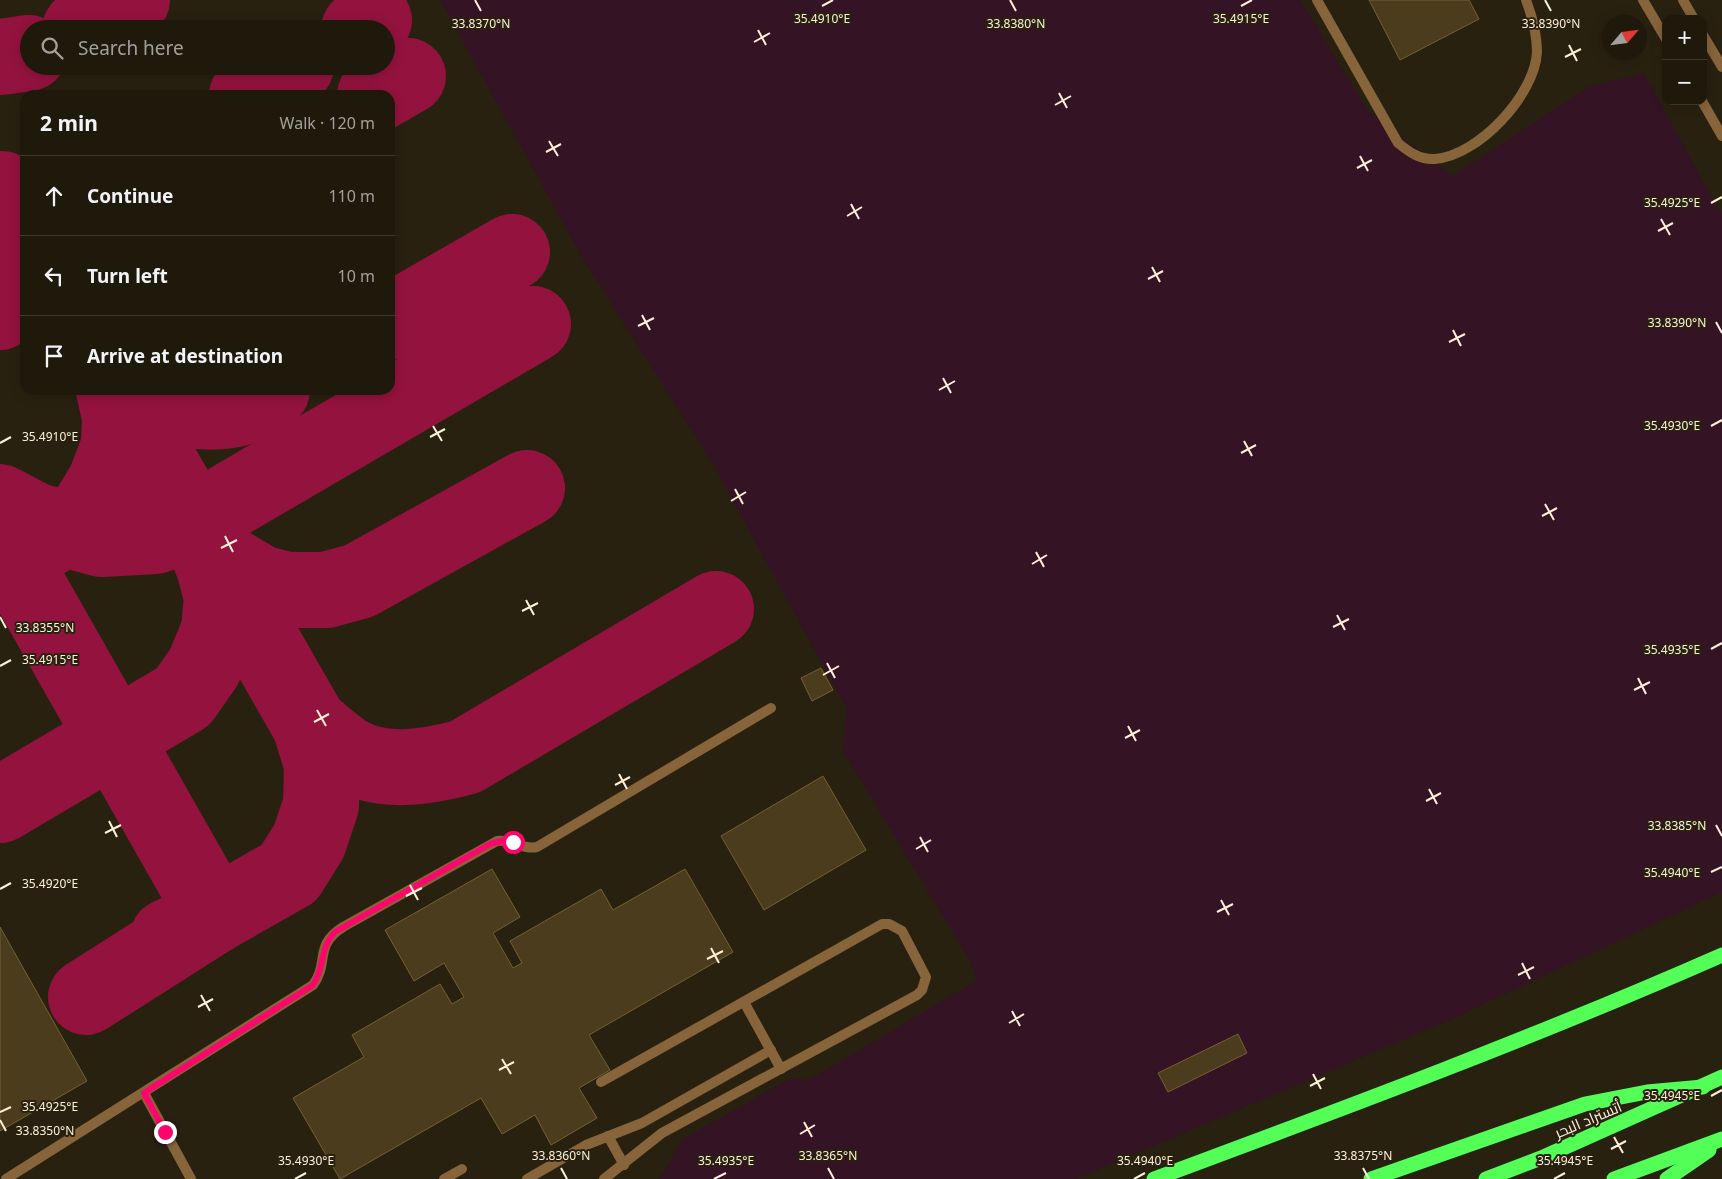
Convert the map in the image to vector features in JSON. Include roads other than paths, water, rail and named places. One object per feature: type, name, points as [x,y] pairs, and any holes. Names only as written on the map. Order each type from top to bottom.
[{"type":"highway","points":[[1154,1179],[1367,1100],[1623,999],[1722,955]]},
{"type":"highway","name":"أتستراد البحر","points":[[1486,1179],[1541,1158],[1722,1077]]},
{"type":"highway","points":[[1371,1179],[1585,1104],[1647,1092],[1703,1087]]},
{"type":"highway","points":[[1614,1179],[1722,1139]]},
{"type":"highway","points":[[1667,1179],[1722,1139]]},
{"type":"street","points":[[1317,0],[1398,143],[1415,155],[1436,159],[1449,156],[1480,139],[1512,110],[1524,93],[1532,73],[1537,52],[1534,30],[1526,0]]},
{"type":"street","points":[[1643,0],[1662,32]]},
{"type":"street","points":[[1683,0],[1692,15]]},
{"type":"street","points":[[1707,42],[1722,67]]},
{"type":"street","points":[[1704,105],[1722,136]]},
{"type":"street","points":[[6,1179],[313,985],[319,977],[324,948],[328,939],[343,927],[497,841],[505,840],[525,848],[537,848],[771,708]]},
{"type":"street","points":[[600,1082],[882,924],[889,924],[902,931],[926,977],[922,990],[662,1133],[604,1179]]},
{"type":"street","points":[[744,1002],[781,1068]]},
{"type":"street","points":[[527,1179],[586,1145],[642,1123],[771,1050]]},
{"type":"street","points":[[144,1093],[191,1179]]},
{"type":"street","points":[[608,1136],[624,1164]]},
{"type":"street","points":[[444,1179],[462,1170]]}]
